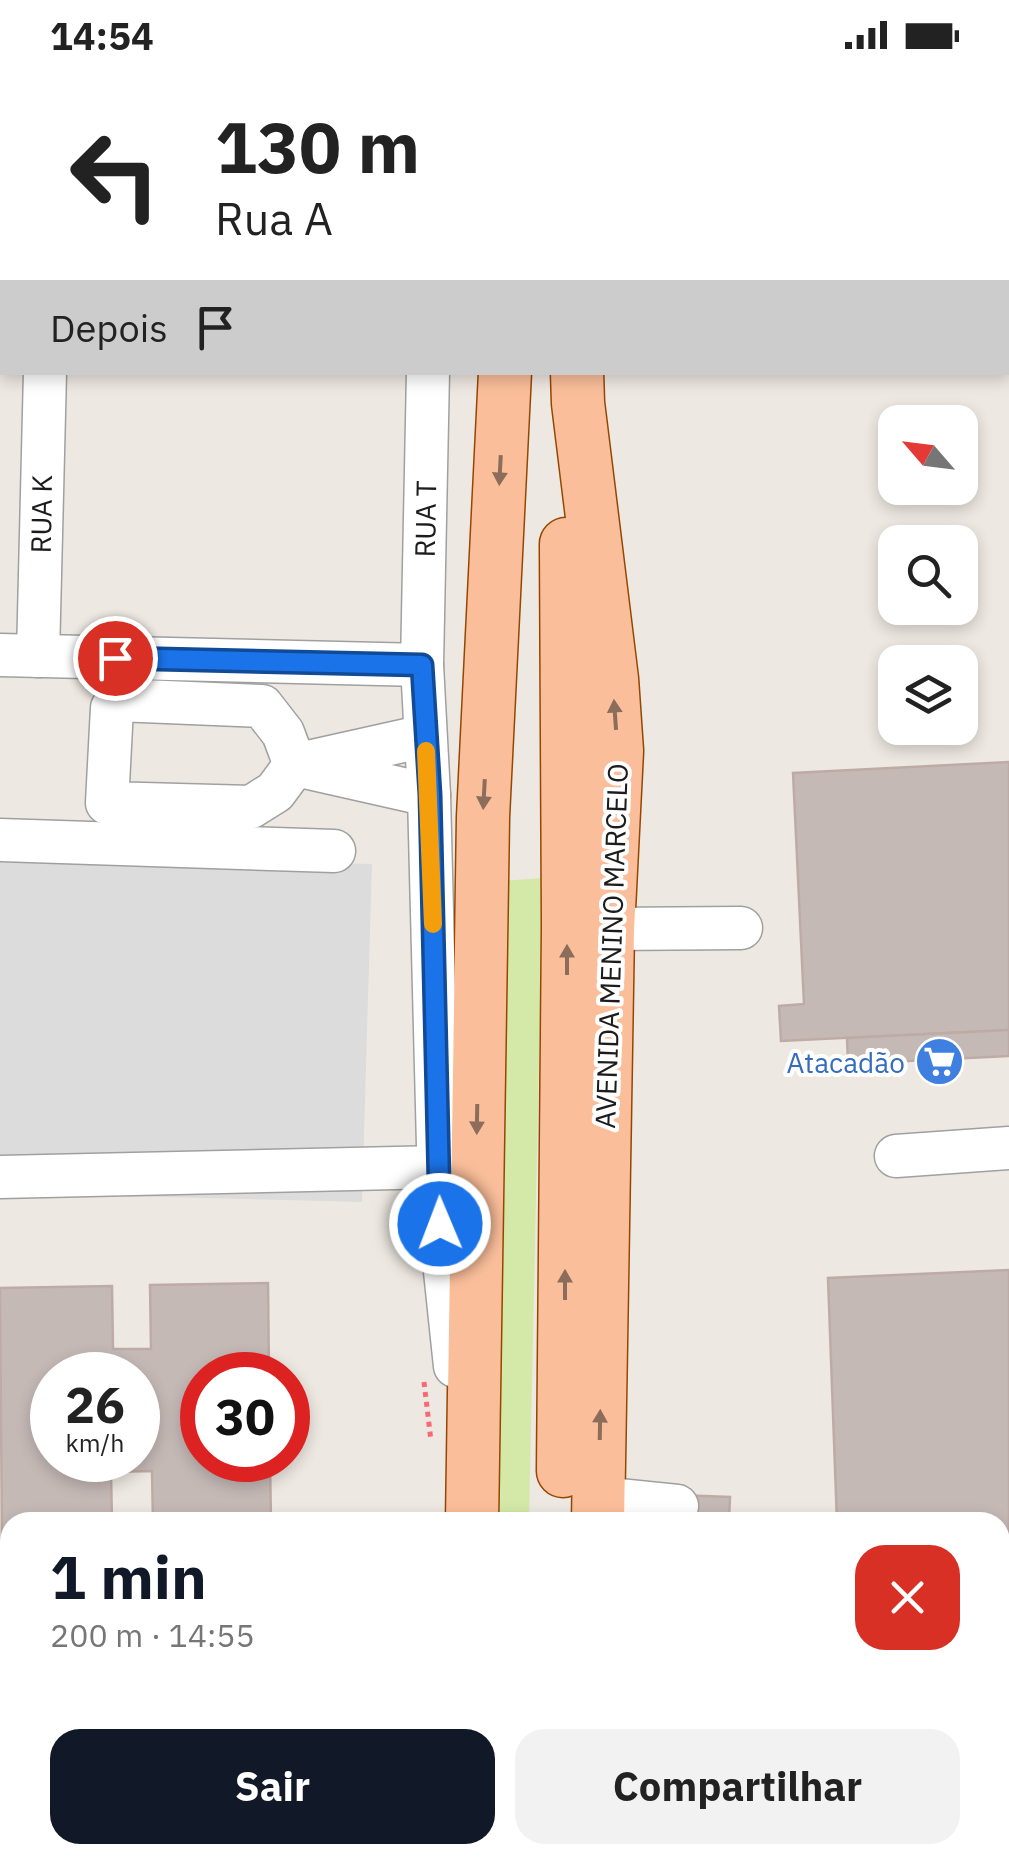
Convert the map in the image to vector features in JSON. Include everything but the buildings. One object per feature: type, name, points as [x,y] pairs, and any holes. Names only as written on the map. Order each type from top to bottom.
[{"type":"main road","points":[[472,1512],[483,817],[505,375]]},
{"type":"main road","points":[[561,375],[567,563],[568,926],[587,1512]]},
{"type":"main road","name":"AVENIDA MENINO MARCELO","points":[[577,375],[617,752],[587,1512]]},
{"type":"street","name":"RUA K","points":[[19,655],[45,375]]},
{"type":"street","name":"RUA T","points":[[428,375],[422,665],[430,795],[440,1224],[458,1386],[473,1457]]},
{"type":"street","points":[[19,655],[422,665]]},
{"type":"street","points":[[424,736],[295,764],[430,795]]},
{"type":"street","points":[[0,840],[334,851]]},
{"type":"street","points":[[608,929],[740,928]]},
{"type":"street","points":[[896,1156],[1009,1148]]},
{"type":"street","points":[[0,1177],[440,1167]]},
{"type":"street","points":[[617,1512],[677,1506]]},
{"type":"green space","points":[[543,878],[529,1512],[487,1512],[502,881]]},
{"type":"shaded area","points":[[0,856],[372,864],[362,1202],[0,1193]]},
{"type":"slow traffic","points":[[426,751],[433,924]]},
{"type":"place","name":"Atacadão","points":[[940,1062]]},
{"type":"route","points":[[115,658],[422,665],[430,795],[440,1224]]}]
